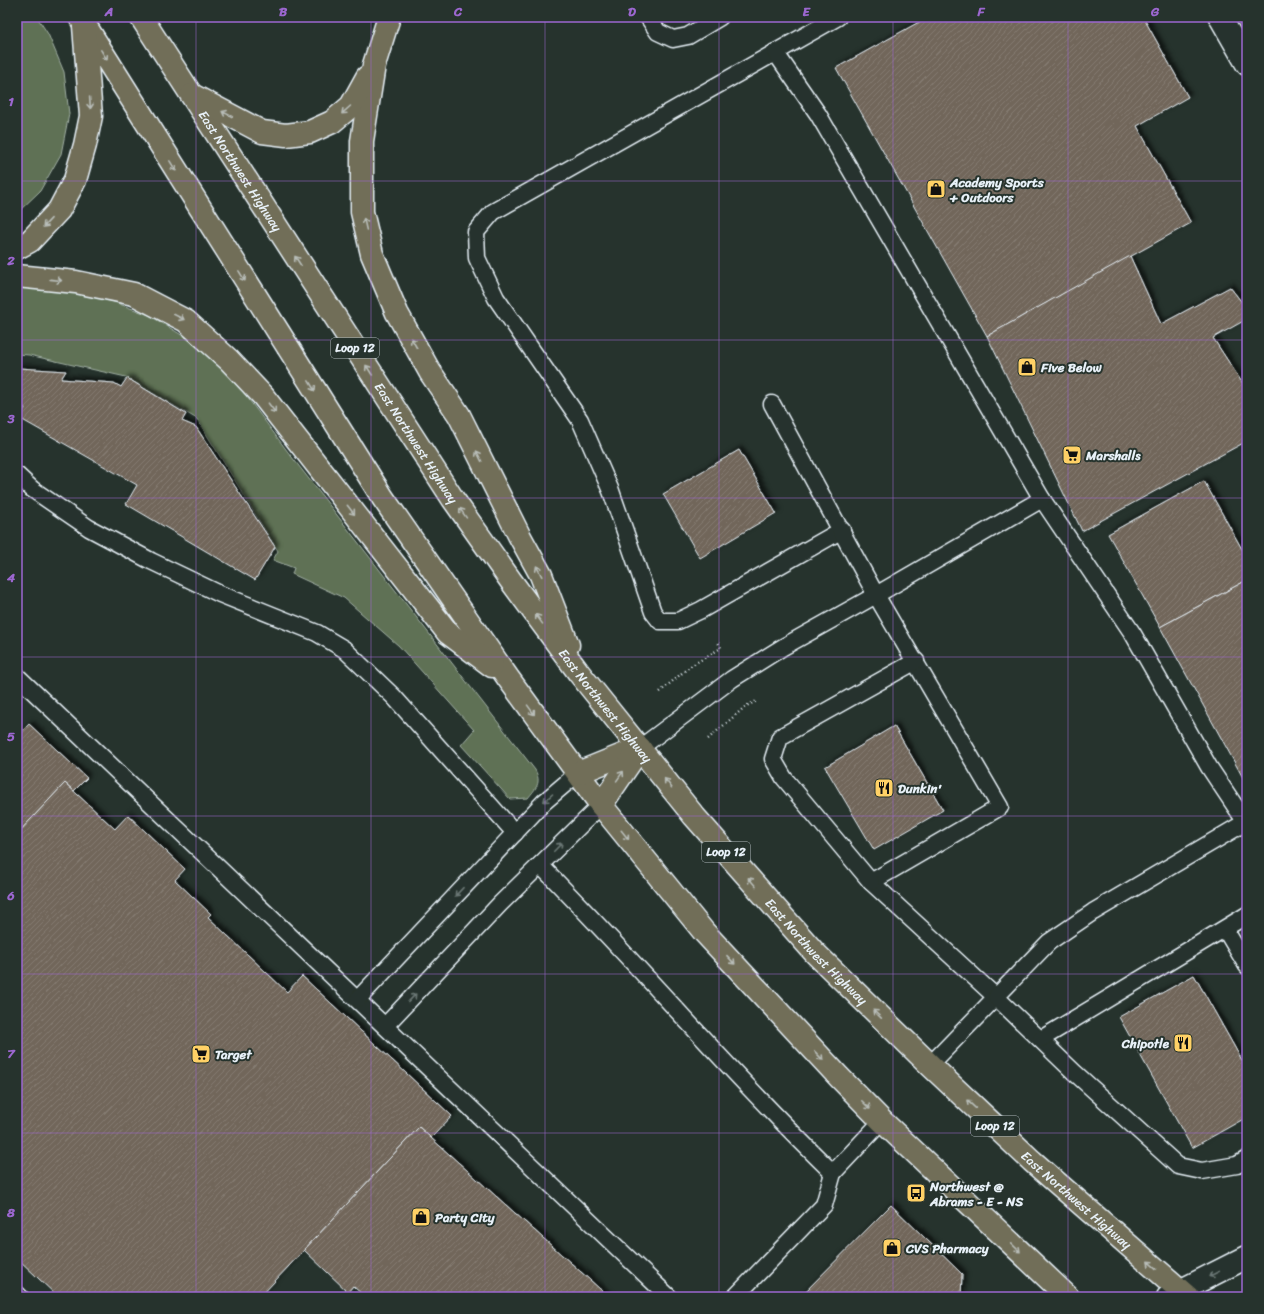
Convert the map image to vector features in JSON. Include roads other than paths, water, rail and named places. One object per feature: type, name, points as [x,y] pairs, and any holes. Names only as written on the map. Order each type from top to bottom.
[{"type":"main road","name":"East Northwest Highway","points":[[141,17],[190,95],[453,499],[579,673],[694,816],[815,953],[1032,1161],[1179,1295]]},
{"type":"main road","points":[[389,17],[374,66],[362,141],[362,212],[372,254],[397,313],[430,372],[458,415],[518,535],[541,576],[579,673]]},
{"type":"main road","points":[[1220,17],[1247,64]]},
{"type":"main road","points":[[17,248],[30,241],[59,210],[75,180],[86,145],[91,116],[82,20]]},
{"type":"main road","points":[[82,20],[383,498],[508,678],[601,805],[704,932],[839,1077],[882,1121],[1068,1297]]},
{"type":"main road","points":[[190,95],[262,132],[286,135],[310,132],[332,122],[351,106],[374,66]]},
{"type":"main road","points":[[17,276],[76,282],[134,294],[186,321],[229,360],[263,396],[448,633],[508,678]]},
{"type":"main road","points":[[578,773],[640,748]]},
{"type":"main road","points":[[601,805],[640,748]]},
{"type":"main road","points":[[1179,1295],[1247,1257]]},
{"type":"lane","points":[[648,17],[658,32],[672,38],[688,36],[720,17]]},
{"type":"lane","points":[[838,17],[493,212],[476,232],[477,258],[496,298],[580,420],[611,491],[653,612],[660,621],[678,621],[701,610],[842,530]]},
{"type":"lane","points":[[776,52],[818,114],[1042,499],[1133,634],[1209,767],[1246,823],[1092,912],[1049,942],[930,1064]]},
{"type":"lane","points":[[772,404],[842,530],[876,595],[916,661],[1000,807],[871,882]]},
{"type":"lane","points":[[17,475],[32,488],[89,528],[151,561],[220,594],[317,633],[344,648],[394,697],[515,833]]},
{"type":"lane","points":[[640,748],[732,679],[783,647],[1042,499]]},
{"type":"lane","points":[[916,661],[780,737],[773,759],[784,778],[871,882],[1178,1166],[1202,1171],[1237,1165],[1247,1160]]},
{"type":"lane","points":[[17,676],[358,999],[669,1297]]},
{"type":"lane","points":[[358,999],[544,802],[578,773]]},
{"type":"lane","points":[[385,1026],[500,904],[601,805]]},
{"type":"lane","points":[[540,865],[692,1028],[800,1141],[833,1173]]},
{"type":"lane","points":[[1041,1039],[1247,915]]},
{"type":"lane","points":[[1225,929],[1247,966]]},
{"type":"lane","points":[[735,1297],[824,1205],[833,1173],[882,1121]]},
{"type":"lane","points":[[17,1294],[20,1297]]},
{"type":"place","name":"Academy Sports + Outdoors","points":[[936,189]]},
{"type":"place","name":"Five Below","points":[[1027,367]]},
{"type":"place","name":"Marshalls","points":[[1072,455]]},
{"type":"place","name":"Dunkin'","points":[[884,788]]},
{"type":"place","name":"Chipotle","points":[[1183,1043]]},
{"type":"place","name":"Target","points":[[201,1054]]},
{"type":"place","name":"Northwest @ Abrams - E - NS","points":[[916,1193]]},
{"type":"place","name":"Party City","points":[[421,1217]]},
{"type":"place","name":"CVS Pharmacy","points":[[892,1248]]}]
